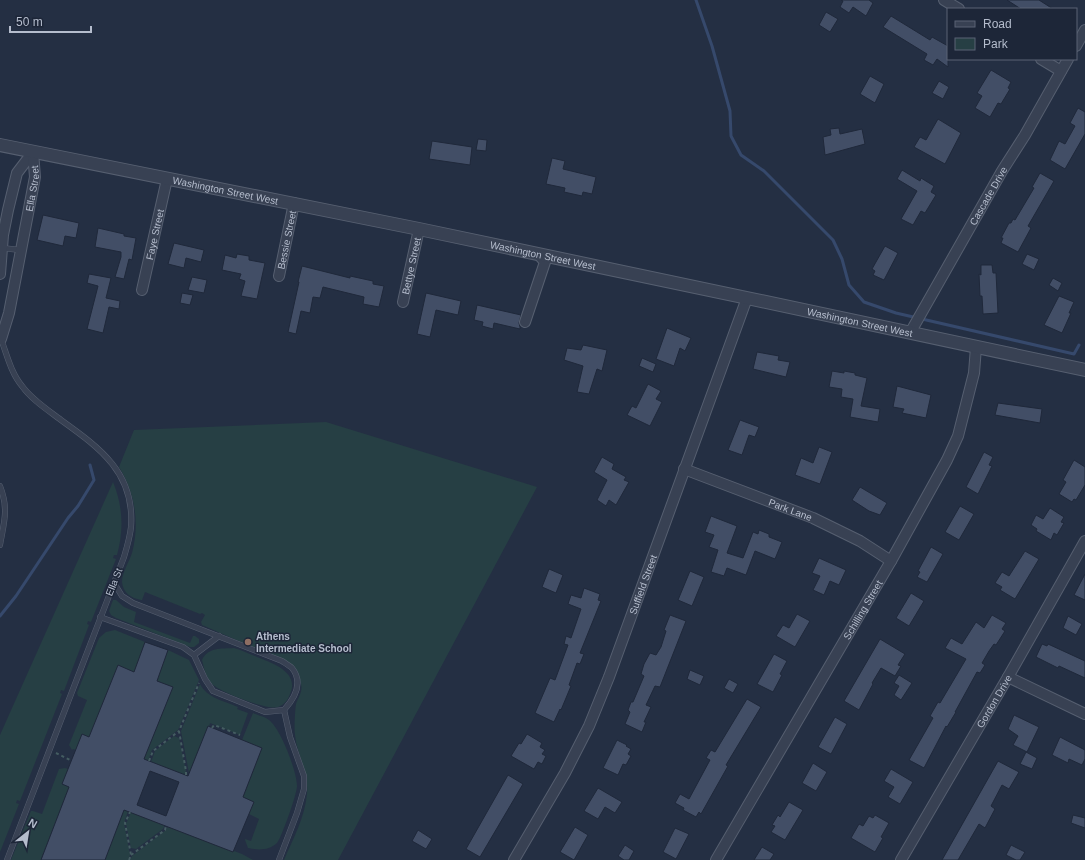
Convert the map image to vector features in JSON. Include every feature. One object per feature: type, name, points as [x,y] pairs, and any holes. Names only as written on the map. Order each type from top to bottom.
[{"type":"street","points":[[944,0],[957,8]]},
{"type":"street","points":[[1077,44],[1085,30]]},
{"type":"street","points":[[1043,60],[1061,71]]},
{"type":"street","name":"Cascade Drive","points":[[910,332],[1067,60]]},
{"type":"street","name":"Washington Street West","points":[[0,145],[294,203],[1085,370]]},
{"type":"street","name":"Ella Street","points":[[0,274],[1,248],[8,210],[18,173],[32,152]]},
{"type":"street","name":"Ella Street","points":[[1,339],[9,312],[35,177],[32,152]]},
{"type":"street","name":"Faye Street","points":[[142,290],[167,179]]},
{"type":"street","name":"Bessie Street","points":[[279,276],[294,203]]},
{"type":"street","name":"Bettye Street","points":[[403,302],[418,229]]},
{"type":"street","points":[[525,322],[545,262],[538,254]]},
{"type":"street","name":"Suffield Street","points":[[514,860],[565,773],[589,726],[609,678],[748,298]]},
{"type":"street","points":[[0,327],[1,339]]},
{"type":"street","name":"Schilling Street","points":[[716,860],[891,561],[947,460],[958,436],[974,374],[976,347]]},
{"type":"street","name":"Park Lane","points":[[684,470],[813,518],[860,541],[891,561]]},
{"type":"street","name":"Gordon Drive","points":[[901,860],[1008,677],[1085,541]]},
{"type":"street","points":[[1008,677],[1085,714]]},
{"type":"lane","points":[[1,248],[21,250]]},
{"type":"lane","name":"Ella St","points":[[1,339],[15,377],[22,388],[41,405],[85,436],[105,454],[122,476],[130,502],[131,515],[131,528],[124,557],[8,860]]},
{"type":"lane","points":[[0,486],[5,499],[6,510],[0,545]]},
{"type":"lane","points":[[100,617],[171,642],[194,655],[205,679],[213,691],[265,712],[284,710],[296,694],[298,681],[293,668],[282,661],[133,603],[122,596],[114,582]]},
{"type":"lane","points":[[194,655],[219,636]]},
{"type":"lane","points":[[279,860],[297,813],[304,789],[304,776],[290,737],[284,710]]},
{"type":"path","points":[[149,761],[153,751],[179,731],[199,682]]},
{"type":"path","points":[[212,728],[214,725],[240,735]]},
{"type":"path","points":[[179,731],[186,775]]},
{"type":"path","points":[[56,754],[72,761]]},
{"type":"path","points":[[130,812],[125,823],[131,855]]},
{"type":"path","points":[[129,860],[131,855],[165,830],[166,826]]},
{"type":"green space","points":[[326,422],[537,487],[338,860],[284,860],[304,811],[307,794],[305,771],[296,742],[295,732],[296,704],[301,690],[298,674],[287,662],[202,625],[201,622],[205,615],[202,613],[200,614],[145,592],[142,600],[134,598],[126,592],[122,579],[132,553],[136,531],[136,519],[129,487],[119,467],[134,430]]},
{"type":"green space","points":[[113,482],[121,509],[121,536],[117,555],[114,555],[113,558],[116,559],[91,622],[88,621],[87,624],[89,625],[64,691],[61,690],[60,693],[62,694],[20,801],[17,800],[16,803],[19,804],[0,852],[0,735]]},
{"type":"green space","points":[[113,600],[116,600],[124,607],[136,612],[134,622],[190,643],[193,636],[195,636],[199,639],[199,643],[194,647],[190,647],[116,618],[111,615],[109,611]]},
{"type":"green space","points":[[115,630],[145,642],[134,672],[118,666],[89,737],[82,734],[76,750],[72,750],[69,745],[87,700],[78,696],[77,693],[99,638],[106,632]]},
{"type":"green space","points":[[234,648],[270,662],[288,674],[292,686],[289,696],[284,704],[278,707],[273,707],[243,700],[223,691],[209,681],[202,660],[205,656],[211,651]]},
{"type":"green space","points":[[168,650],[189,660],[199,680],[178,730],[152,750],[148,761],[144,759],[173,687],[157,681]]},
{"type":"green space","points":[[200,684],[211,696],[238,707],[237,709],[248,713],[240,735],[210,723],[189,773],[181,731]]},
{"type":"green space","points":[[253,713],[269,720],[274,725],[288,751],[297,786],[292,806],[279,840],[274,846],[263,849],[248,848],[245,840],[251,841],[259,819],[249,814],[253,802],[243,797],[262,748],[242,740]]},
{"type":"green space","points":[[174,736],[179,738],[186,771],[184,775],[151,762],[155,751]]},
{"type":"green space","points":[[59,769],[68,769],[62,784],[69,787],[41,859],[43,860],[11,860],[31,811],[42,814]]},
{"type":"green space","points":[[124,809],[128,811],[124,823],[130,855],[128,860],[105,860]]},
{"type":"green space","points":[[131,812],[165,825],[163,829],[136,849],[131,848],[126,824]]},
{"type":"green space","points":[[168,826],[242,854],[253,860],[130,860],[132,856],[166,830]]},
{"type":"building","points":[[841,0],[869,0],[873,3],[866,16],[853,7],[849,13],[840,7],[843,1]]},
{"type":"building","points":[[1007,0],[1039,0],[1051,8],[1019,8]]},
{"type":"building","points":[[826,12],[838,19],[830,32],[819,25]]},
{"type":"building","points":[[891,16],[930,40],[932,37],[947,45],[948,67],[937,59],[933,65],[924,60],[927,54],[883,27]]},
{"type":"building","points":[[991,70],[1011,82],[1008,88],[1010,89],[1001,104],[998,103],[990,117],[975,108],[982,96],[977,93]]},
{"type":"building","points":[[870,76],[884,84],[875,103],[860,94]]},
{"type":"building","points":[[939,81],[949,87],[943,99],[932,93]]},
{"type":"building","points":[[1078,108],[1085,112],[1085,134],[1065,169],[1050,160],[1059,141],[1065,144],[1075,126],[1070,123]]},
{"type":"building","points":[[938,119],[961,133],[945,164],[914,147],[920,137],[926,140]]},
{"type":"building","points":[[839,128],[840,134],[862,129],[865,144],[825,155],[823,137],[831,135],[830,129]]},
{"type":"building","points":[[478,139],[487,140],[486,151],[476,150]]},
{"type":"building","points":[[432,141],[472,147],[470,165],[429,159]]},
{"type":"building","points":[[552,158],[565,161],[563,169],[596,177],[592,194],[583,192],[582,196],[564,192],[565,188],[546,184]]},
{"type":"building","points":[[902,170],[920,181],[921,178],[934,186],[931,192],[936,195],[925,213],[921,211],[913,225],[901,219],[917,191],[897,179]]},
{"type":"building","points":[[1040,173],[1054,181],[1028,226],[1031,228],[1018,252],[1001,243],[1003,238],[1001,238],[1009,223],[1011,223],[1013,219],[1015,220],[1034,188],[1032,187]]},
{"type":"building","points":[[43,215],[79,223],[76,238],[65,236],[63,246],[37,240]]},
{"type":"building","points":[[98,228],[136,238],[132,260],[129,259],[124,279],[115,277],[121,252],[95,247]]},
{"type":"building","points":[[174,243],[204,250],[201,262],[186,258],[184,268],[168,264]]},
{"type":"building","points":[[885,246],[898,253],[884,280],[873,275],[875,271],[872,269]]},
{"type":"building","points":[[237,254],[249,256],[249,260],[265,263],[257,299],[241,296],[245,281],[239,279],[241,274],[222,270],[225,255],[236,258]]},
{"type":"building","points":[[1027,254],[1039,259],[1034,270],[1022,264]]},
{"type":"building","points":[[981,265],[992,265],[993,273],[996,273],[998,313],[983,314],[979,274],[981,275]]},
{"type":"building","points":[[302,266],[350,278],[350,276],[373,281],[373,284],[384,286],[379,307],[363,304],[364,297],[323,287],[320,298],[313,297],[310,313],[301,311],[296,334],[288,332]]},
{"type":"building","points":[[89,274],[111,278],[106,298],[120,301],[119,309],[109,307],[103,333],[87,329],[98,286],[87,283]]},
{"type":"building","points":[[192,277],[207,280],[204,293],[188,290]]},
{"type":"building","points":[[1053,278],[1062,283],[1058,291],[1049,285]]},
{"type":"building","points":[[182,293],[193,295],[190,305],[180,303]]},
{"type":"building","points":[[426,293],[461,301],[458,315],[436,310],[430,337],[417,334]]},
{"type":"building","points":[[1059,296],[1074,302],[1062,333],[1044,325]]},
{"type":"building","points":[[477,305],[521,315],[519,323],[520,329],[494,323],[493,329],[482,326],[483,322],[474,320]]},
{"type":"building","points":[[667,328],[691,338],[685,351],[680,348],[674,366],[656,359]]},
{"type":"building","points":[[583,345],[607,350],[602,371],[597,369],[589,394],[577,392],[583,366],[564,360],[567,348],[581,350]]},
{"type":"building","points":[[757,352],[779,356],[778,360],[790,362],[786,377],[753,369]]},
{"type":"building","points":[[642,358],[656,364],[653,372],[639,366]]},
{"type":"building","points":[[832,371],[855,373],[855,375],[867,378],[861,406],[880,409],[878,422],[850,417],[853,399],[841,397],[842,389],[829,387]]},
{"type":"building","points":[[648,384],[661,391],[656,399],[662,402],[650,426],[627,415],[632,406],[636,408]]},
{"type":"building","points":[[897,386],[931,395],[926,418],[902,413],[904,409],[893,407]]},
{"type":"building","points":[[998,403],[1042,409],[1040,423],[995,415]]},
{"type":"building","points":[[740,420],[759,427],[755,437],[749,435],[742,455],[728,450]]},
{"type":"building","points":[[819,447],[832,452],[820,484],[795,475],[801,458],[813,463]]},
{"type":"building","points":[[984,452],[993,457],[989,465],[992,466],[978,494],[966,487]]},
{"type":"building","points":[[602,457],[614,464],[612,469],[626,477],[624,480],[629,482],[616,505],[609,500],[606,506],[597,500],[607,480],[594,472]]},
{"type":"building","points":[[1074,460],[1085,467],[1085,485],[1076,500],[1074,499],[1072,502],[1059,494],[1066,482],[1063,480]]},
{"type":"building","points":[[860,487],[887,503],[880,515],[869,511],[852,500]]},
{"type":"building","points":[[960,506],[974,514],[959,540],[945,532]]},
{"type":"building","points":[[1050,508],[1064,517],[1061,522],[1064,523],[1057,535],[1054,533],[1051,540],[1036,531],[1037,529],[1031,525],[1036,515],[1043,519]]},
{"type":"building","points":[[711,516],[737,526],[727,553],[743,558],[753,532],[758,534],[759,530],[769,534],[769,537],[782,542],[775,559],[755,551],[746,575],[727,568],[724,576],[711,572],[718,550],[709,547],[714,535],[705,532]]},
{"type":"building","points":[[931,547],[943,554],[927,582],[917,577],[920,572],[918,571]]},
{"type":"building","points":[[1025,551],[1039,559],[1015,599],[1000,590],[1002,587],[995,583],[1002,572],[1009,576]]},
{"type":"building","points":[[819,558],[846,570],[839,585],[830,581],[824,595],[813,590],[820,576],[812,573]]},
{"type":"building","points":[[549,569],[563,575],[556,593],[542,587]]},
{"type":"building","points":[[690,571],[704,577],[692,606],[678,600]]},
{"type":"building","points":[[1085,574],[1085,600],[1074,595]]},
{"type":"building","points":[[584,588],[600,594],[598,600],[601,601],[580,653],[584,654],[580,664],[577,663],[569,685],[571,686],[561,710],[560,709],[554,722],[535,713],[550,678],[555,680],[568,645],[564,644],[566,636],[571,638],[581,609],[568,604],[571,595],[581,598]]},
{"type":"building","points":[[911,593],[924,601],[909,626],[896,618]]},
{"type":"building","points":[[797,614],[810,621],[795,647],[776,636],[783,625],[789,628]]},
{"type":"building","points":[[670,615],[686,621],[660,687],[655,686],[646,705],[651,707],[644,722],[646,722],[642,732],[625,724],[630,712],[628,710],[644,676],[641,674],[644,664],[650,653],[656,655],[661,647],[666,631],[664,630]]},
{"type":"building","points":[[992,615],[1006,623],[1002,629],[1005,631],[996,645],[994,644],[989,651],[982,663],[985,665],[980,673],[977,672],[924,768],[909,760],[933,718],[930,716],[938,702],[940,703],[966,659],[945,648],[951,638],[962,644],[976,622],[984,628]]},
{"type":"building","points":[[1068,616],[1082,624],[1076,635],[1063,628]]},
{"type":"building","points":[[880,639],[905,654],[898,665],[901,666],[895,676],[881,668],[859,710],[844,701]]},
{"type":"building","points":[[145,642],[168,650],[157,681],[173,687],[144,759],[188,776],[208,726],[262,748],[243,797],[254,802],[233,852],[124,810],[105,860],[41,860],[69,787],[62,784],[82,734],[89,737],[118,665],[134,672]],"holes":[[[150,771],[179,782],[166,816],[137,805]]]},
{"type":"building","points":[[1042,644],[1047,646],[1048,644],[1085,661],[1085,678],[1059,666],[1058,668],[1036,657]]},
{"type":"building","points":[[774,654],[787,661],[780,674],[782,675],[773,692],[757,684]]},
{"type":"building","points":[[690,670],[704,676],[700,685],[687,679]]},
{"type":"building","points":[[899,675],[912,683],[901,700],[894,695],[899,686],[894,683]]},
{"type":"building","points":[[729,679],[738,684],[733,693],[724,688]]},
{"type":"building","points":[[747,699],[761,707],[726,765],[728,766],[701,814],[699,812],[696,817],[683,810],[684,808],[675,803],[680,794],[689,799],[710,760],[706,758],[711,750],[715,752]]},
{"type":"building","points":[[1014,715],[1039,727],[1027,752],[1013,745],[1018,736],[1008,729]]},
{"type":"building","points":[[835,717],[847,724],[831,754],[818,747]]},
{"type":"building","points":[[527,734],[542,743],[540,747],[545,750],[542,754],[546,756],[542,764],[538,762],[534,769],[511,756]]},
{"type":"building","points":[[1060,737],[1085,750],[1085,759],[1082,765],[1069,759],[1068,763],[1052,755]]},
{"type":"building","points":[[617,740],[627,745],[626,746],[631,749],[628,754],[631,756],[626,765],[623,764],[618,775],[603,768]]},
{"type":"building","points":[[1026,752],[1037,758],[1032,769],[1020,764]]},
{"type":"building","points":[[998,761],[1019,772],[1009,789],[1002,785],[991,806],[995,809],[985,828],[979,824],[958,860],[942,860]]},
{"type":"building","points":[[813,763],[827,772],[816,791],[802,783]]},
{"type":"building","points":[[891,769],[913,782],[900,804],[888,797],[894,787],[884,781]]},
{"type":"building","points":[[508,775],[523,784],[480,857],[466,849]]},
{"type":"building","points":[[598,788],[622,802],[615,813],[605,807],[598,819],[584,811]]},
{"type":"building","points":[[789,802],[803,810],[785,840],[771,832],[775,826],[772,825],[778,815],[780,817]]},
{"type":"building","points":[[875,815],[889,823],[875,852],[851,838],[859,824],[863,826],[869,816],[873,818]]},
{"type":"building","points":[[1073,815],[1085,818],[1085,828],[1071,823]]},
{"type":"building","points":[[575,827],[588,835],[574,860],[560,852]]},
{"type":"building","points":[[675,828],[689,834],[676,859],[663,852]]},
{"type":"building","points":[[418,830],[432,839],[426,849],[412,841]]},
{"type":"building","points":[[625,845],[634,851],[629,860],[624,860],[618,856]]},
{"type":"building","points":[[1011,845],[1025,852],[1020,860],[1016,860],[1006,855]]},
{"type":"building","points":[[762,847],[774,854],[770,860],[754,860]]},
{"type":"waterway","points":[[696,0],[712,46],[730,111],[731,136],[741,155],[764,171],[833,240],[842,259],[849,285],[864,302],[896,313],[1074,354],[1079,345]]},
{"type":"waterway","points":[[0,616],[16,596],[68,518],[78,506],[94,480],[90,465]]},
{"type":"place","name":"Athens Intermediate School","points":[[248,642]]}]
